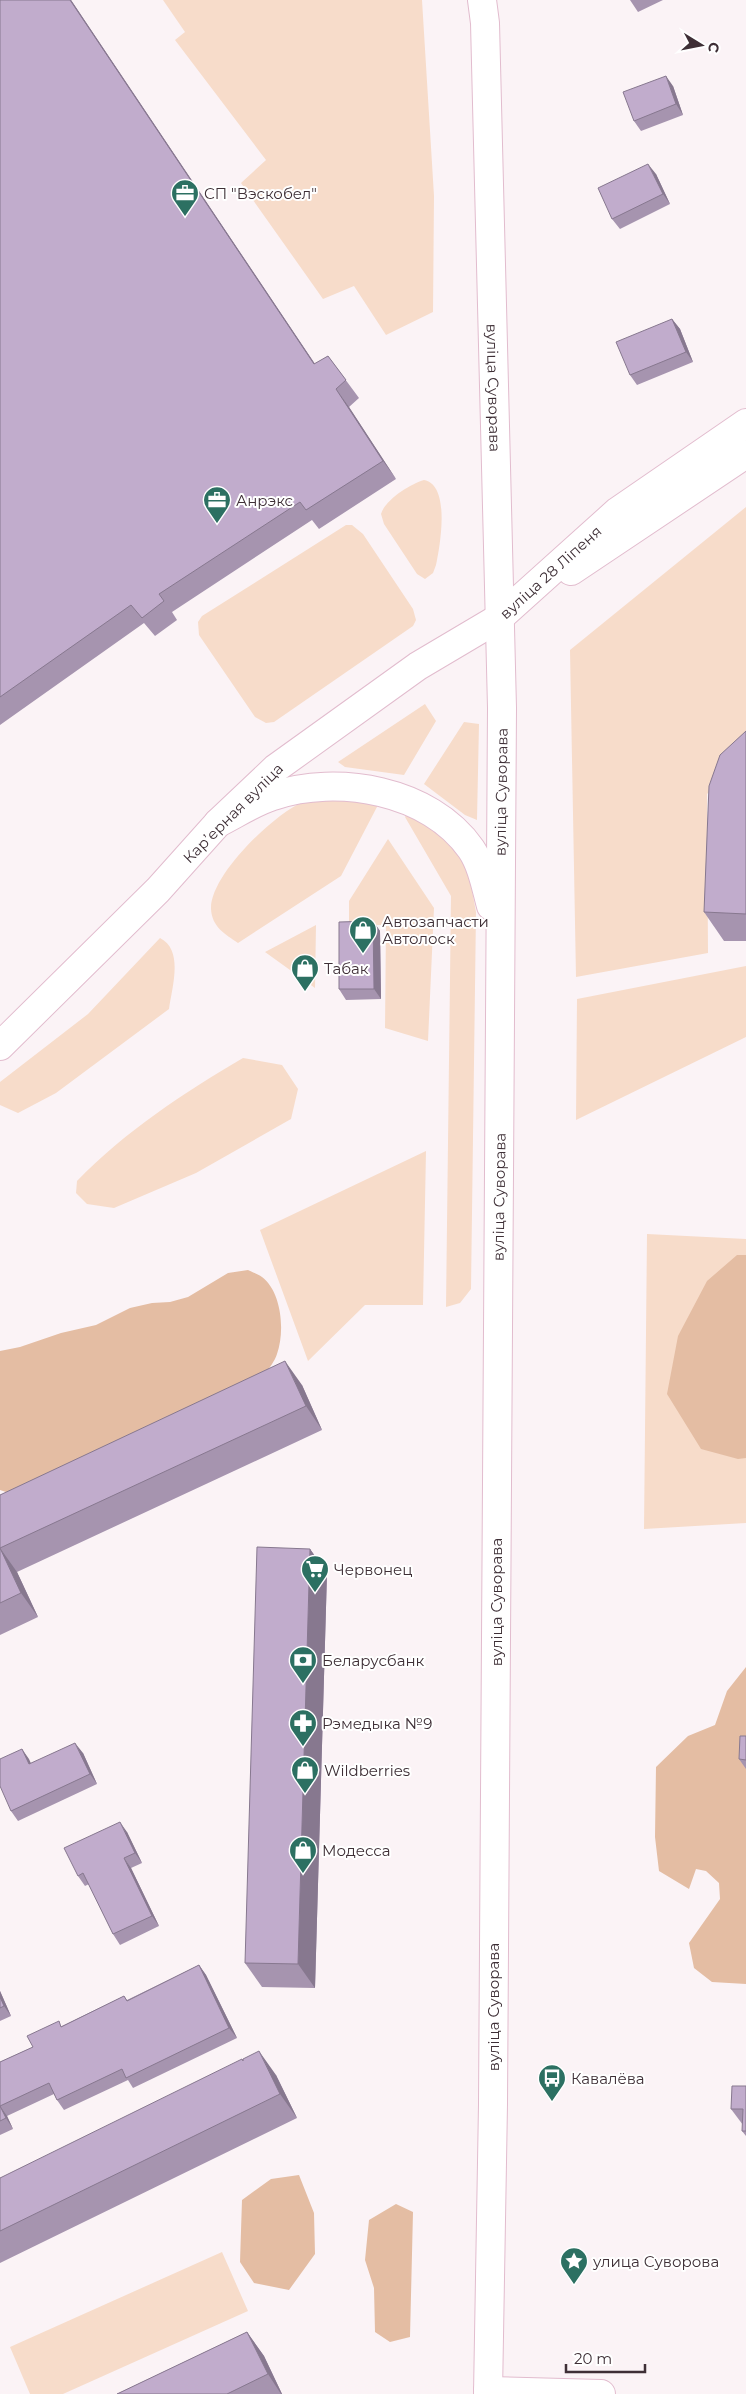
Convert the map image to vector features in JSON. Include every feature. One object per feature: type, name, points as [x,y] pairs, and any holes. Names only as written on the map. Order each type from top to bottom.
[{"type":"main road","name":"вуліца Суворава","points":[[482,0],[485,23],[502,708],[493,2094],[488,2392]]},
{"type":"main road","name":"вуліца 28 Ліпеня","points":[[499,618],[618,511],[746,424]]},
{"type":"main road","name":"вуліца 28 Ліпеня","points":[[499,618],[746,454]]},
{"type":"main road","name":"Карʼерная вуліца","points":[[0,1046],[158,890],[218,823],[276,768],[418,666],[499,618]]},
{"type":"main road","points":[[218,823],[272,796],[306,788],[336,785],[368,789],[403,798],[455,830],[472,850],[483,877],[491,907],[499,960]]},
{"type":"main road","points":[[488,2392],[601,2394]]},
{"type":"shaded area","points":[[163,0],[422,0],[434,196],[433,312],[386,335],[354,286],[323,299],[241,183],[266,160],[175,40],[185,32]]},
{"type":"shaded area","points":[[424,480],[432,484],[438,493],[442,517],[436,565],[433,573],[425,579],[417,574],[384,524],[381,514],[387,503],[399,493]]},
{"type":"shaded area","points":[[746,507],[746,756],[707,794],[708,953],[576,977],[570,650]]},
{"type":"shaded area","points":[[346,525],[352,525],[363,534],[413,609],[416,620],[413,626],[274,722],[266,723],[255,717],[199,635],[198,622],[202,616]]},
{"type":"shaded area","points":[[425,704],[436,721],[404,775],[345,767],[338,762]]},
{"type":"shaded area","points":[[464,722],[479,724],[477,820],[465,815],[424,784]]},
{"type":"shaded area","points":[[308,800],[360,800],[378,805],[341,876],[238,943],[220,929],[212,915],[213,895],[232,863],[261,832],[276,819]]},
{"type":"shaded area","points":[[409,809],[449,838],[469,874],[476,912],[471,1289],[460,1303],[446,1307],[451,896],[405,817]]},
{"type":"shaded area","points":[[388,839],[434,908],[428,1041],[385,1028],[386,925],[349,925],[349,901]]},
{"type":"shaded area","points":[[316,925],[315,988],[265,952]]},
{"type":"shaded area","points":[[160,938],[172,951],[174,960],[174,980],[169,1009],[56,1093],[18,1113],[0,1105],[0,1082],[88,1014]]},
{"type":"shaded area","points":[[746,966],[746,1037],[576,1120],[577,999]]},
{"type":"shaded area","points":[[243,1058],[282,1065],[298,1089],[291,1119],[196,1173],[114,1208],[87,1204],[76,1193],[77,1181],[115,1145],[177,1099]]},
{"type":"shaded area","points":[[426,1151],[423,1305],[365,1305],[308,1361],[260,1230]]},
{"type":"shaded area","points":[[647,1234],[746,1239],[746,1523],[644,1529]]},
{"type":"shaded area","points":[[737,1255],[746,1255],[746,1458],[738,1459],[701,1449],[667,1394],[678,1336],[707,1281]]},
{"type":"shaded area","points":[[248,1270],[260,1276],[269,1284],[278,1302],[280,1313],[281,1335],[277,1354],[265,1374],[9,1493],[0,1490],[0,1351],[96,1325],[130,1308],[152,1303],[170,1302],[188,1297],[228,1273]]},
{"type":"shaded area","points":[[746,1667],[746,1984],[712,1982],[694,1968],[689,1943],[720,1899],[719,1883],[706,1871],[696,1869],[689,1889],[659,1871],[655,1837],[656,1767],[688,1736],[715,1725],[727,1691]]},
{"type":"shaded area","points":[[299,2175],[314,2213],[315,2254],[289,2290],[254,2283],[240,2262],[242,2200],[271,2179]]},
{"type":"shaded area","points":[[396,2204],[413,2212],[410,2337],[390,2342],[375,2332],[374,2288],[365,2260],[369,2220]]},
{"type":"shaded area","points":[[222,2252],[248,2311],[63,2394],[30,2394],[10,2347]]},
{"type":"building","points":[[0,0],[70,0],[314,364],[328,356],[346,380],[336,389],[383,461],[306,510],[300,502],[159,594],[164,601],[142,618],[131,605],[0,697]]},
{"type":"building","points":[[666,76],[676,104],[634,121],[623,92]]},
{"type":"building","points":[[648,164],[663,194],[612,219],[598,188]]},
{"type":"building","points":[[672,319],[686,352],[630,375],[616,342]]},
{"type":"building","points":[[746,731],[746,914],[704,912],[709,786],[720,755]]},
{"type":"building","points":[[373,921],[374,989],[339,989],[339,922]]},
{"type":"building","points":[[285,1361],[306,1406],[0,1548],[0,1495]]},
{"type":"building","points":[[257,1547],[310,1549],[298,1964],[245,1963]]},
{"type":"building","points":[[0,1548],[21,1593],[0,1603]]},
{"type":"building","points":[[740,1736],[746,1736],[746,1760],[739,1759]]},
{"type":"building","points":[[75,1743],[90,1774],[11,1811],[0,1786],[0,1759],[22,1749],[29,1764]]},
{"type":"building","points":[[120,1822],[135,1853],[124,1858],[152,1916],[113,1934],[83,1873],[78,1876],[64,1848]]},
{"type":"building","points":[[199,1965],[229,2028],[126,2078],[122,2069],[57,2100],[49,2083],[0,2106],[0,2062],[33,2047],[27,2036],[59,2021],[61,2027],[124,1996],[127,2001]]},
{"type":"building","points":[[0,1997],[4,2006],[0,2008]]},
{"type":"building","points":[[259,2051],[280,2094],[0,2231],[0,2178],[242,2059],[243,2061],[243,2059]]},
{"type":"building","points":[[732,2086],[746,2086],[746,2131],[742,2131],[743,2109],[731,2109]]},
{"type":"building","points":[[0,2106],[6,2118],[0,2121]]},
{"type":"building","points":[[247,2332],[268,2374],[227,2394],[117,2394]]},
{"type":"place","name":"СП \"Вэскобел\"","points":[[185,217]]},
{"type":"place","name":"Анрэкс","points":[[217,524]]},
{"type":"place","name":"Автозапчасти Автолоск","points":[[363,954]]},
{"type":"place","name":"Табак","points":[[305,992]]},
{"type":"place","name":"Червонец","points":[[315,1593]]},
{"type":"place","name":"Беларусбанк","points":[[303,1684]]},
{"type":"place","name":"Рэмедыка №9","points":[[303,1747]]},
{"type":"place","name":"Wildberries","points":[[305,1794]]},
{"type":"place","name":"Модесса","points":[[303,1874]]},
{"type":"place","name":"Кавалёва","points":[[552,2102]]},
{"type":"place","name":"улица Суворова","points":[[574,2285]]}]
